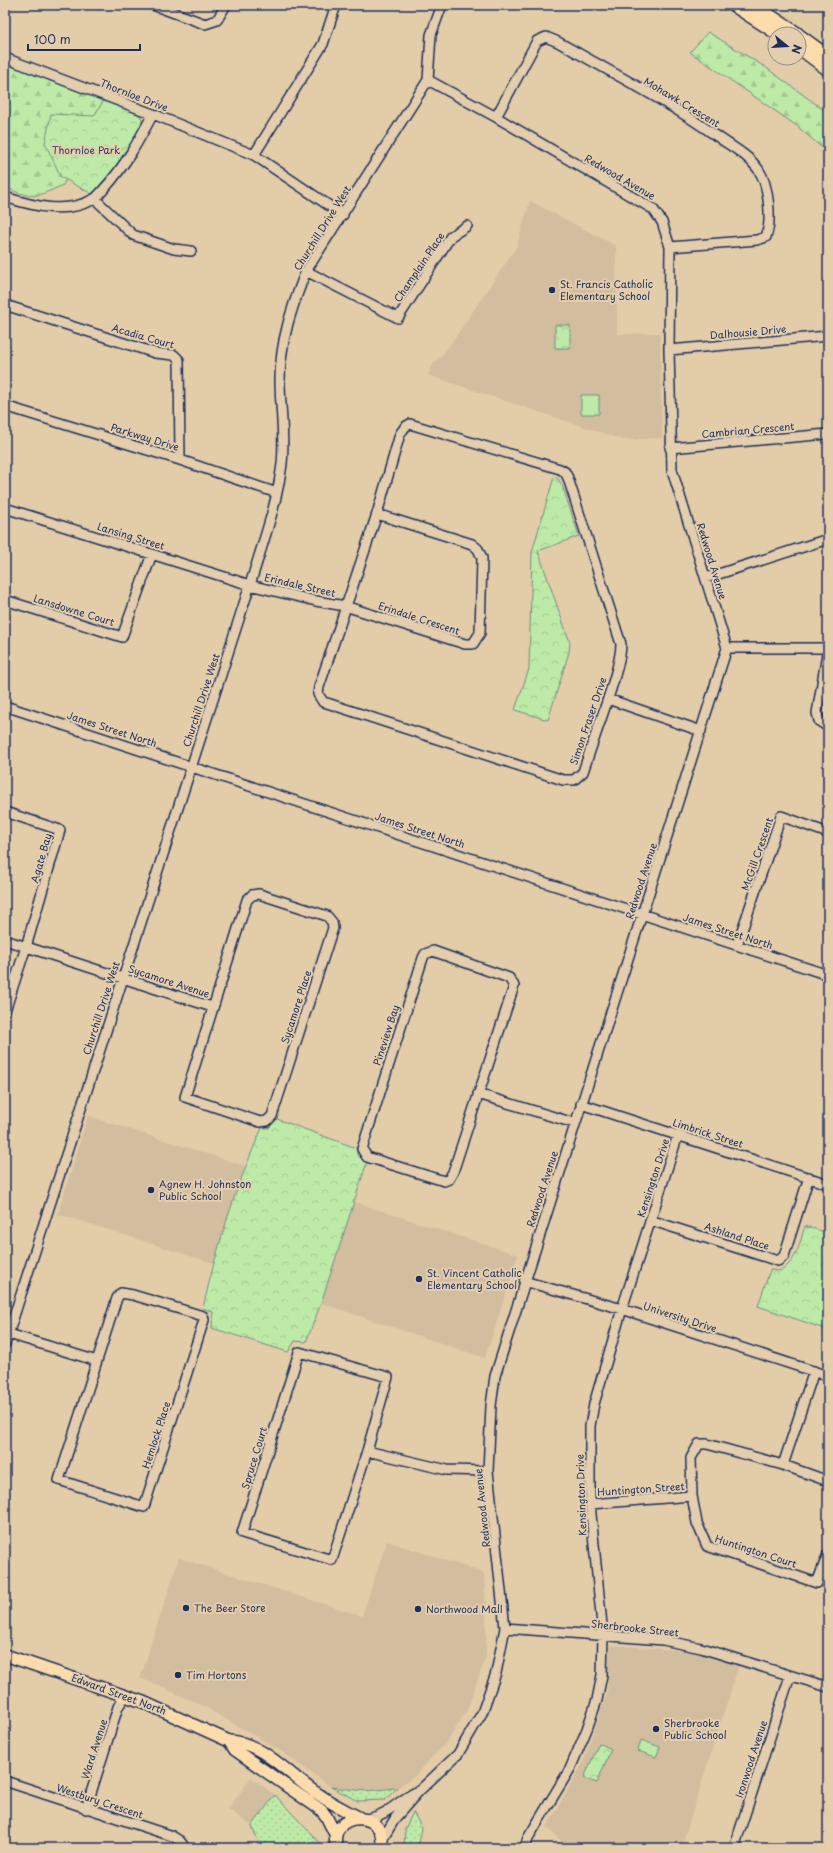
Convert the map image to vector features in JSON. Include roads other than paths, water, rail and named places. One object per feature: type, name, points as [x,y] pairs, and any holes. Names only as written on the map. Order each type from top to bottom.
[{"type":"highway","points":[[734,5],[767,26]]},
{"type":"highway","points":[[753,5],[784,26]]},
{"type":"highway","points":[[807,42],[828,57]]},
{"type":"highway","points":[[807,53],[828,69]]},
{"type":"main road","name":"Edward Street North","points":[[5,1655],[168,1712],[229,1741],[241,1742],[257,1750],[314,1791],[378,1828],[381,1844]]},
{"type":"main road","name":"Edward Street North","points":[[229,1741],[235,1750],[321,1810],[326,1816],[336,1844]]},
{"type":"main road","points":[[336,1844],[342,1824],[347,1820],[363,1818]]},
{"type":"street","points":[[153,5],[205,24],[217,20],[226,5]]},
{"type":"street","points":[[254,155],[323,44],[336,5]]},
{"type":"street","points":[[428,80],[431,35],[442,5]]},
{"type":"street","name":"Mohawk Crescent","points":[[496,116],[538,41],[546,37],[558,42],[695,120],[750,160],[759,170],[766,183],[768,193],[766,237],[757,240],[670,247]]},
{"type":"street","name":"Thornloe Drive","points":[[5,58],[153,114],[254,155],[343,215]]},
{"type":"street","name":"Redwood Avenue","points":[[381,1844],[396,1817],[419,1791],[458,1754],[482,1713],[496,1673],[505,1628],[488,1470],[491,1406],[495,1376],[580,1104],[727,648],[672,470],[670,448],[669,350],[670,247],[662,222],[654,210],[496,116],[428,80]]},
{"type":"street","name":"Churchill Drive West","points":[[5,1344],[190,766],[250,584],[277,493],[282,463],[283,429],[280,378],[283,339],[293,304],[306,272],[428,80]]},
{"type":"street","points":[[5,197],[41,207],[71,206],[95,199],[112,180],[131,153],[153,114]]},
{"type":"street","points":[[95,199],[133,235],[174,249],[191,251]]},
{"type":"street","name":"Champlain Place","points":[[306,272],[398,318],[451,236],[466,226]]},
{"type":"street","name":"Acadia Court","points":[[5,305],[155,353],[174,356],[179,360],[180,460]]},
{"type":"street","name":"Dalhousie Drive","points":[[669,350],[828,336]]},
{"type":"street","name":"Parkway Drive","points":[[5,406],[180,460],[277,493]]},
{"type":"street","name":"Simon Fraser Drive","points":[[410,424],[548,465],[565,472],[621,644],[620,659],[608,700],[583,772],[578,778],[570,781],[327,703],[320,698],[318,690],[345,606],[377,514],[400,434],[405,427],[410,424]]},
{"type":"street","name":"Cambrian Crescent","points":[[670,448],[828,434]]},
{"type":"street","name":"Lansing Street","points":[[5,508],[250,584]]},
{"type":"street","name":"Erindale Crescent","points":[[345,606],[465,644],[473,644],[478,639],[480,633],[482,561],[478,549],[472,544],[377,514]]},
{"type":"street","points":[[706,578],[828,539]]},
{"type":"street","name":"Lansdowne Court","points":[[5,600],[122,637],[152,554]]},
{"type":"street","name":"Erindale Street","points":[[250,584],[316,601],[345,606]]},
{"type":"street","points":[[727,648],[828,648],[817,713],[819,721],[828,727]]},
{"type":"street","points":[[608,700],[701,731]]},
{"type":"street","name":"James Street North","points":[[5,706],[828,975]]},
{"type":"street","name":"Agate Bay","points":[[5,812],[60,830],[26,947]]},
{"type":"street","name":"McGill Crescent","points":[[737,945],[781,816],[828,833]]},
{"type":"street","name":"Sycamore Place","points":[[252,894],[259,894],[326,916],[332,922],[333,928],[272,1116],[268,1121],[260,1122],[185,1097],[212,1007],[247,900],[252,894]]},
{"type":"street","name":"Sycamore Avenue","points":[[5,940],[212,1007]]},
{"type":"street","points":[[5,1011],[26,947]]},
{"type":"street","name":"Pineview Bay","points":[[428,952],[438,952],[509,978],[514,986],[478,1094],[449,1179],[444,1181],[367,1157],[363,1154],[362,1149],[368,1128],[424,954],[428,952]]},
{"type":"street","points":[[478,1094],[574,1123]]},
{"type":"street","name":"Limbrick Street","points":[[580,1104],[828,1184]]},
{"type":"street","name":"Kensington Drive","points":[[525,1848],[528,1838],[570,1769],[597,1700],[602,1675],[603,1635],[590,1504],[590,1426],[594,1404],[622,1309],[678,1135]]},
{"type":"street","name":"Ashland Place","points":[[650,1220],[778,1261],[784,1256],[809,1177]]},
{"type":"street","name":"University Drive","points":[[524,1281],[622,1309],[828,1376]]},
{"type":"street","name":"Hemlock Place","points":[[120,1293],[133,1294],[203,1316],[204,1320],[144,1507],[59,1480],[97,1361],[117,1298],[120,1293]]},
{"type":"street","points":[[9,1334],[97,1361]]},
{"type":"street","name":"Spruce Court","points":[[299,1352],[388,1377],[367,1451],[332,1560],[242,1533],[299,1352]]},
{"type":"street","points":[[783,1465],[814,1372]]},
{"type":"street","name":"Huntington Court","points":[[828,1481],[783,1465],[707,1444],[699,1444],[691,1458],[692,1496],[697,1524],[707,1546],[817,1583],[828,1554]]},
{"type":"street","points":[[367,1451],[447,1470],[488,1470]]},
{"type":"street","name":"Huntington Street","points":[[590,1504],[692,1496]]},
{"type":"street","name":"Sherbrooke Street","points":[[505,1628],[663,1640],[701,1648],[828,1687]]},
{"type":"street","name":"Ironwood Avenue","points":[[734,1848],[790,1676]]},
{"type":"street","name":"Ward Avenue","points":[[86,1809],[118,1707],[125,1696]]},
{"type":"street","name":"Westbury Crescent","points":[[5,1781],[86,1809],[172,1836],[180,1841],[185,1848]]},
{"type":"street","name":"Redwood Avenue","points":[[363,1818],[380,1816],[405,1798],[419,1791]]},
{"type":"place","name":"St. Francis Catholic Elementary School","points":[[552,290]]},
{"type":"place","name":"Agnew H. Johnston Public School","points":[[151,1190]]},
{"type":"place","name":"St. Vincent Catholic Elementary School","points":[[419,1279]]},
{"type":"place","name":"The Beer Store","points":[[186,1608]]},
{"type":"place","name":"Northwood Mall","points":[[418,1609]]},
{"type":"place","name":"Tim Hortons","points":[[178,1675]]},
{"type":"place","name":"Sherbrooke Public School","points":[[656,1729]]},
{"type":"park label","name":"Thornloe Park","points":[[86,150]]}]
